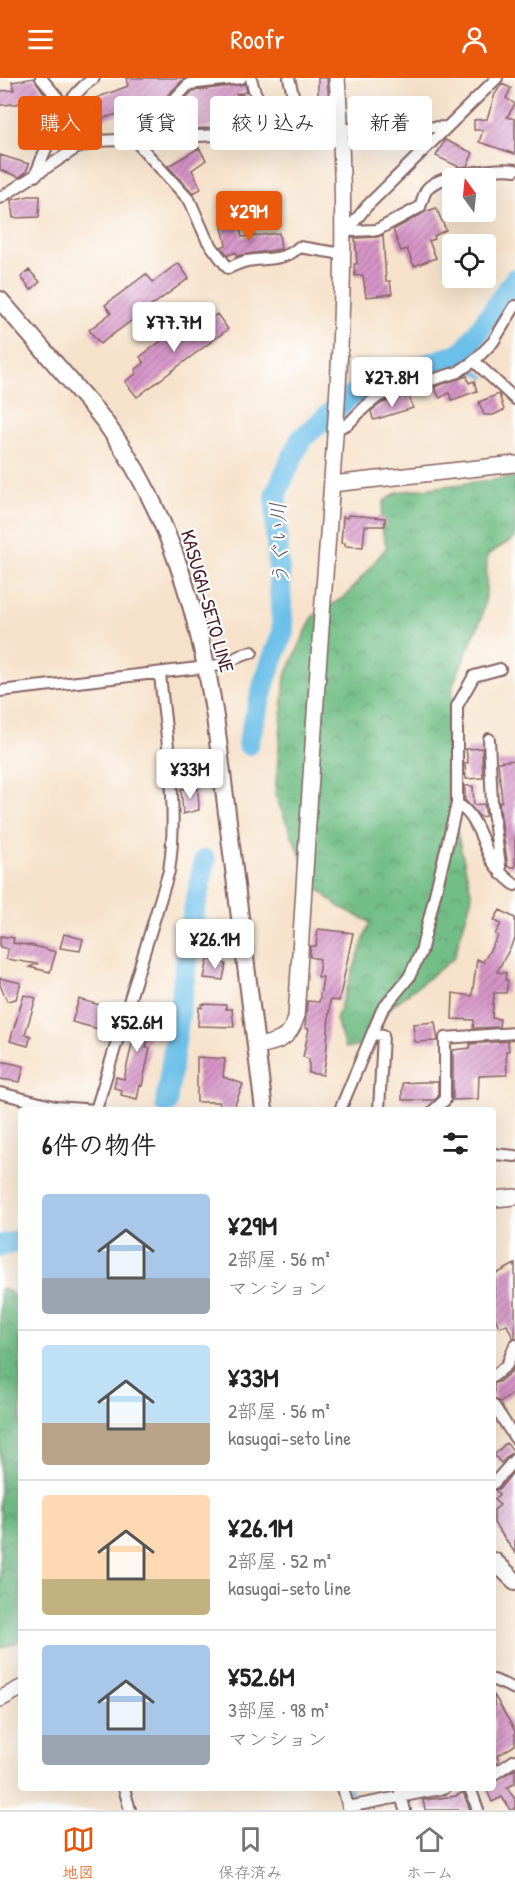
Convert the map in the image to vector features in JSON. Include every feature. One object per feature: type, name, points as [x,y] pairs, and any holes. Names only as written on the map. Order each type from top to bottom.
[{"type":"main road","name":"KASUGAI-SETO LINE","points":[[0,300],[106,424],[138,472],[162,520],[182,573],[207,667],[264,1107]]},
{"type":"street","points":[[41,78],[56,96]]},
{"type":"street","points":[[74,96],[94,78]]},
{"type":"street","points":[[176,96],[187,81],[241,78]]},
{"type":"street","points":[[250,78],[256,96]]},
{"type":"street","points":[[289,78],[293,96]]},
{"type":"street","points":[[256,1046],[280,1040],[293,1030],[296,1018],[336,429],[345,233],[337,78]]},
{"type":"street","points":[[345,233],[368,206],[497,78]]},
{"type":"street","points":[[198,136],[341,129],[447,127]]},
{"type":"street","points":[[0,198],[75,149],[98,141],[114,140]]},
{"type":"street","points":[[34,176],[46,150]]},
{"type":"street","points":[[144,150],[190,201],[207,240],[214,246],[228,268],[247,261],[263,261],[292,254],[299,247],[343,254]]},
{"type":"street","points":[[345,233],[377,230],[386,226],[420,207],[427,188],[441,180],[503,168],[515,170]]},
{"type":"street","points":[[336,429],[348,424],[379,396],[458,372],[474,361],[493,342],[515,306]]},
{"type":"street","points":[[474,361],[515,399]]},
{"type":"street","points":[[332,483],[515,464]]},
{"type":"street","points":[[0,692],[207,667],[252,652]]},
{"type":"street","points":[[341,1107],[382,1011],[409,976],[421,952],[457,804],[457,706],[474,676],[500,669]]},
{"type":"street","points":[[97,1107],[169,871],[172,854],[171,795],[160,674]]},
{"type":"street","points":[[489,739],[492,804],[501,874]]},
{"type":"street","points":[[457,804],[468,810],[492,861],[501,874],[515,885]]},
{"type":"street","points":[[437,1107],[445,1100],[445,1038],[515,1033]]},
{"type":"street","points":[[373,1034],[383,1035],[379,1107]]},
{"type":"street","points":[[0,1093],[56,1107]]},
{"type":"street","points":[[496,1154],[515,1156]]},
{"type":"street","points":[[496,1199],[515,1197]]},
{"type":"street","points":[[496,1374],[507,1365],[515,1345]]},
{"type":"street","points":[[496,1409],[515,1438]]},
{"type":"street","points":[[496,1481],[515,1459]]},
{"type":"street","points":[[496,1681],[515,1689]]},
{"type":"street","points":[[0,1698],[18,1689]]},
{"type":"street","points":[[496,1773],[515,1760]]},
{"type":"street","points":[[124,1791],[130,1810]]},
{"type":"street","points":[[344,1791],[348,1809],[400,1793],[418,1791]]},
{"type":"street","points":[[471,1791],[478,1810]]},
{"type":"street","points":[[400,1793],[405,1810]]},
{"type":"green space","points":[[515,477],[515,538],[487,555],[486,597],[481,619],[453,684],[447,790],[472,896],[454,958],[391,1007],[363,1046],[345,1048],[336,1019],[370,922],[338,906],[312,883],[275,795],[285,677],[313,616],[346,596],[387,547],[380,524],[384,501],[398,492]]},
{"type":"green space","points":[[0,1289],[9,1291],[18,1298],[18,1642],[0,1648]]},
{"type":"building","points":[[34,78],[46,96],[18,96],[18,103],[0,105],[0,91],[14,90],[12,82]]},
{"type":"building","points":[[126,78],[185,78],[166,96],[114,96],[114,115],[102,119],[101,96],[128,86]]},
{"type":"building","points":[[318,78],[327,78],[328,96],[318,96]]},
{"type":"building","points":[[245,84],[247,92],[236,94],[248,96],[210,96],[210,127],[198,129],[198,96],[188,96],[193,91]]},
{"type":"building","points":[[502,84],[511,88],[506,98],[515,104],[507,117],[515,119],[515,154],[479,142],[483,130],[474,130],[474,120],[487,119],[495,94]]},
{"type":"building","points":[[445,140],[473,153],[467,166],[459,167],[436,156]]},
{"type":"building","points":[[198,149],[206,160],[192,170],[201,189],[193,193],[168,166]]},
{"type":"building","points":[[0,155],[29,164],[26,172],[19,177],[0,170]]},
{"type":"building","points":[[40,196],[39,217],[13,218],[11,200]]},
{"type":"building","points":[[436,208],[446,230],[429,241],[436,258],[414,266],[407,249],[401,251],[393,230]]},
{"type":"building","points":[[239,224],[242,237],[279,233],[281,249],[236,256],[236,252],[228,255],[221,247],[226,245],[222,227]]},
{"type":"building","points":[[383,235],[386,281],[390,281],[392,294],[366,297],[363,275],[355,276],[354,264],[357,264],[355,238]]},
{"type":"building","points":[[178,263],[189,278],[100,344],[89,330],[111,313],[105,305],[146,274],[153,282]]},
{"type":"building","points":[[29,270],[40,282],[31,290],[21,277]]},
{"type":"building","points":[[217,314],[228,329],[137,397],[125,382],[137,373],[135,370],[144,363],[140,357],[185,323],[189,329],[199,323],[201,326]]},
{"type":"building","points":[[467,376],[469,383],[474,381],[477,391],[452,400],[449,393],[440,398],[434,387]]},
{"type":"building","points":[[499,394],[504,410],[493,415],[484,415],[479,402]]},
{"type":"building","points":[[404,396],[405,398],[409,396],[413,408],[373,419],[371,411],[382,403]]},
{"type":"building","points":[[348,515],[385,518],[385,526],[365,526],[363,547],[345,546],[345,543],[341,543],[343,517],[348,518]]},
{"type":"building","points":[[482,748],[483,778],[466,779],[465,763],[468,763],[466,749]]},
{"type":"building","points":[[515,760],[515,867],[508,867],[499,803],[502,801],[498,762]]},
{"type":"building","points":[[465,786],[473,786],[474,805],[484,804],[486,816],[480,817],[465,800]]},
{"type":"building","points":[[198,788],[199,810],[183,814],[181,789]]},
{"type":"building","points":[[500,910],[515,918],[515,939],[497,972],[506,973],[505,980],[508,980],[506,993],[494,993],[492,1018],[500,1019],[499,1027],[473,1028],[474,1020],[452,1019],[453,993],[472,996],[477,959],[483,962],[498,936],[495,934],[501,924],[494,920]]},
{"type":"building","points":[[318,929],[353,933],[339,1001],[330,1000],[323,1075],[309,1073],[309,1059],[303,1057],[309,1029],[305,1028],[307,1001],[319,1002],[323,977],[318,977],[320,959],[310,957],[310,946],[316,946]]},
{"type":"building","points":[[64,934],[83,939],[80,951],[60,948]]},
{"type":"building","points":[[0,936],[14,938],[13,943],[56,952],[50,972],[29,967],[37,964],[6,959],[8,949],[0,947]]},
{"type":"building","points":[[208,959],[226,964],[223,980],[204,978]]},
{"type":"building","points":[[0,978],[21,983],[16,999],[7,1001],[0,985]]},
{"type":"building","points":[[24,995],[36,998],[25,1034],[31,1036],[28,1046],[10,1041]]},
{"type":"building","points":[[79,999],[106,1009],[104,1013],[108,1014],[103,1030],[72,1022]]},
{"type":"building","points":[[140,1000],[156,1007],[146,1032],[149,1033],[146,1048],[150,1048],[137,1099],[121,1095],[122,1090],[114,1088],[116,1077],[124,1079],[137,1022],[132,1019]]},
{"type":"building","points":[[202,1004],[226,1005],[226,1009],[232,1009],[234,1027],[198,1026],[199,1007],[202,1008]]},
{"type":"building","points":[[435,1022],[438,1041],[415,1042],[413,1024]]},
{"type":"building","points":[[508,1041],[507,1075],[479,1076],[478,1099],[453,1100],[453,1050],[470,1048],[470,1044]]},
{"type":"building","points":[[197,1057],[225,1059],[223,1077],[243,1084],[234,1107],[220,1107],[219,1102],[197,1102]]},
{"type":"building","points":[[0,1061],[24,1066],[20,1082],[0,1079]]},
{"type":"building","points":[[438,1082],[438,1097],[434,1100],[402,1100],[402,1083]]},
{"type":"building","points":[[515,1264],[515,1338],[507,1325],[499,1327],[496,1320],[496,1274]]},
{"type":"building","points":[[515,1365],[515,1392],[501,1402],[496,1400],[496,1383],[512,1371]]},
{"type":"building","points":[[506,1443],[515,1452],[501,1463],[496,1457],[496,1453]]},
{"type":"building","points":[[515,1470],[515,1553],[496,1526],[496,1508],[500,1505],[496,1502],[499,1494],[496,1490]]},
{"type":"building","points":[[496,1698],[515,1731],[515,1745],[497,1756],[499,1761],[496,1763]]},
{"type":"building","points":[[515,1769],[515,1783],[507,1788],[515,1799],[515,1810],[510,1810],[502,1797],[492,1802],[487,1791],[496,1791],[496,1780]]},
{"type":"building","points":[[463,1792],[470,1810],[425,1810],[423,1800],[456,1796]]},
{"type":"waterway","name":"うぐい川","points":[[248,744],[265,680],[283,632],[276,529],[276,493],[301,439],[348,398],[384,379],[456,355],[466,349],[515,279]]},
{"type":"waterway","points":[[456,355],[462,365],[484,377]]},
{"type":"waterway","name":"うぐい川","points":[[166,1104],[193,916],[205,860]]},
{"type":"waterway","name":"うぐい川","points":[[0,1246],[18,1241]]},
{"type":"waterway","points":[[350,1791],[354,1803]]}]
